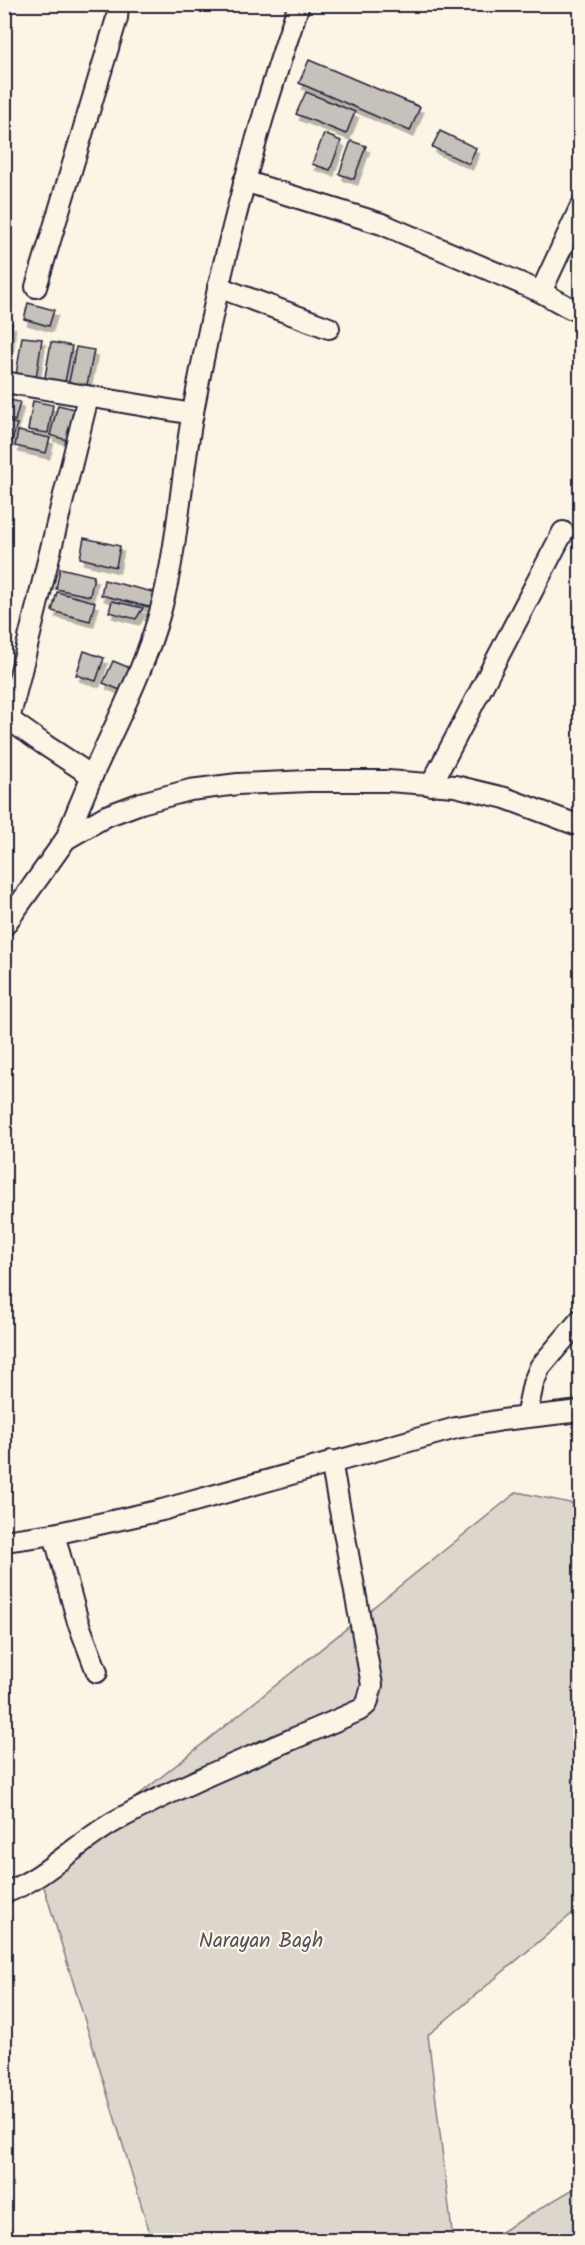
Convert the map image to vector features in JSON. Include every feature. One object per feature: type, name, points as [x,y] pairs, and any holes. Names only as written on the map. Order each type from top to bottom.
[{"type":"street","points":[[36,287],[117,18],[118,4]]},
{"type":"street","points":[[4,926],[10,907],[66,839],[92,776],[128,701],[160,612],[170,573],[193,414],[218,287],[244,181],[276,70],[299,4]]},
{"type":"street","points":[[244,181],[382,224],[541,292],[570,308]]},
{"type":"street","points":[[541,292],[580,208]]},
{"type":"street","points":[[218,287],[329,328]]},
{"type":"street","points":[[4,382],[193,414]]},
{"type":"street","points":[[88,397],[7,718],[92,776]]},
{"type":"street","points":[[431,784],[563,532]]},
{"type":"street","points":[[66,839],[106,816],[141,803],[190,790],[238,784],[309,781],[388,781],[454,786],[505,798],[580,826]]},
{"type":"street","points":[[526,1417],[533,1384],[540,1367],[580,1320]]},
{"type":"street","points":[[4,1541],[54,1534],[162,1510],[456,1428],[580,1411]]},
{"type":"street","points":[[4,1893],[22,1886],[81,1842],[119,1819],[270,1748],[354,1713],[367,1704],[372,1685],[331,1461]]},
{"type":"street","points":[[54,1534],[78,1622],[97,1672]]},
{"type":"green space","name":"Narayan Bagh","points":[[517,1492],[580,1505],[580,1907],[428,2035],[453,2240],[152,2240],[40,1874]]},
{"type":"green space","points":[[580,2185],[580,2240],[487,2240]]},
{"type":"building","points":[[309,60],[420,107],[410,131],[299,83]]},
{"type":"building","points":[[306,92],[355,112],[346,134],[296,114]]},
{"type":"building","points":[[440,131],[476,148],[469,164],[432,147]]},
{"type":"building","points":[[324,134],[341,141],[330,170],[312,164]]},
{"type":"building","points":[[351,141],[366,146],[354,179],[339,174]]},
{"type":"building","points":[[28,303],[54,310],[49,326],[24,319]]},
{"type":"building","points":[[4,322],[12,323],[10,345],[4,345]]},
{"type":"building","points":[[22,337],[42,339],[36,378],[16,375]]},
{"type":"building","points":[[51,342],[72,346],[64,387],[44,383]]},
{"type":"building","points":[[76,347],[94,350],[86,390],[68,387]]},
{"type":"building","points":[[9,400],[20,402],[15,421],[4,418]]},
{"type":"building","points":[[33,401],[53,405],[48,433],[28,430]]},
{"type":"building","points":[[58,405],[79,410],[70,441],[50,435]]},
{"type":"building","points":[[4,421],[17,424],[12,441],[4,439]]},
{"type":"building","points":[[18,431],[50,438],[46,453],[15,446]]},
{"type":"building","points":[[84,538],[120,546],[116,567],[80,558]]},
{"type":"building","points":[[60,568],[94,576],[90,596],[56,589]]},
{"type":"building","points":[[104,580],[157,593],[153,608],[101,595]]},
{"type":"building","points":[[57,592],[95,602],[90,621],[52,611]]},
{"type":"building","points":[[112,601],[143,608],[136,619],[109,612]]},
{"type":"building","points":[[84,651],[104,658],[96,681],[76,675]]},
{"type":"building","points":[[113,661],[135,670],[125,692],[103,683]]}]
